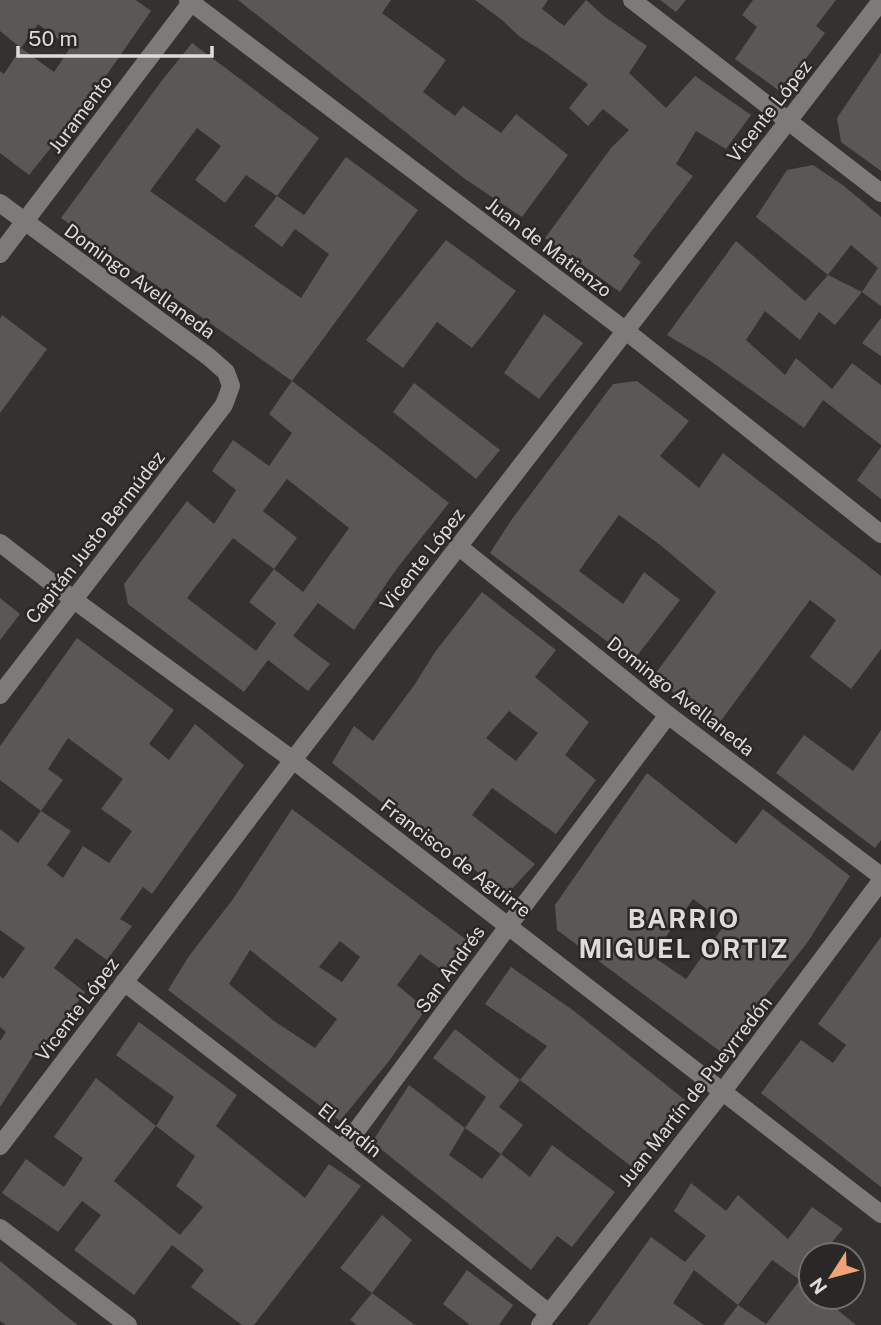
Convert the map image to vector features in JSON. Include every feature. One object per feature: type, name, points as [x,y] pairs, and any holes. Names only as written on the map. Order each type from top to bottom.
[{"type":"street","points":[[632,0],[881,193]]},
{"type":"street","name":"Juramento","points":[[0,254],[191,1]]},
{"type":"street","name":"Juan de Matienzo","points":[[191,1],[626,331],[881,534]]},
{"type":"street","name":"Vicente López","points":[[0,1146],[293,760],[881,1]]},
{"type":"street","name":"Domingo Avellaneda","points":[[0,203],[226,372],[231,386],[224,405]]},
{"type":"street","name":"Capitán Justo Bermúdez","points":[[0,695],[224,405]]},
{"type":"street","name":"Francisco de Aguirre","points":[[0,543],[293,760],[881,1214]]},
{"type":"street","name":"Domingo Avellaneda","points":[[458,546],[668,715],[881,876]]},
{"type":"street","name":"San Andrés","points":[[342,1150],[668,715]]},
{"type":"street","name":"Juan Martín de Pueyrredón","points":[[545,1319],[723,1091],[881,881]]},
{"type":"street","name":"El Jardín","points":[[124,982],[342,1150],[545,1319]]},
{"type":"street","points":[[0,1228],[128,1325]]},
{"type":"building","points":[[0,0],[136,0],[151,11],[90,99],[29,175],[0,153],[0,71],[4,74],[21,48],[0,31]],"holes":[[[38,24],[70,48],[54,72],[21,48]]]},
{"type":"building","points":[[238,0],[391,0],[382,13],[446,60],[423,92],[455,116],[463,106],[501,133],[516,114],[568,155],[522,217],[465,179]]},
{"type":"building","points":[[475,0],[548,0],[542,9],[564,26],[586,0],[605,17],[647,46],[629,73],[666,108],[695,76],[751,115],[726,149],[696,131],[676,164],[693,176],[633,256],[641,262],[620,292],[545,238],[611,148],[629,130],[603,109],[588,126],[569,108],[588,84],[520,37]]},
{"type":"building","points":[[660,0],[686,0],[676,12]]},
{"type":"building","points":[[753,0],[836,0],[816,26],[825,33],[781,92],[735,59],[757,27],[742,15]]},
{"type":"building","points":[[192,43],[319,138],[277,196],[304,215],[346,157],[418,210],[292,381],[61,218]],"holes":[[[197,128],[221,146],[195,180],[225,203],[246,175],[277,196],[254,226],[282,247],[295,229],[329,254],[301,298],[150,191]]]},
{"type":"building","points":[[881,53],[881,171],[841,142],[837,118]]},
{"type":"building","points":[[813,165],[844,186],[881,217],[881,306],[862,292],[878,268],[851,245],[828,275],[756,217],[787,170]]},
{"type":"building","points":[[446,240],[516,291],[472,348],[437,322],[403,368],[366,340]]},
{"type":"building","points":[[736,241],[805,301],[828,275],[862,292],[835,325],[819,312],[800,340],[765,311],[746,340],[785,375],[796,358],[832,389],[852,363],[881,385],[881,445],[823,400],[804,428],[709,360],[667,335]]},
{"type":"building","points":[[544,314],[583,343],[539,399],[504,373]]},
{"type":"building","points":[[2,315],[47,349],[0,413],[0,319]]},
{"type":"building","points":[[881,318],[881,356],[862,343]]},
{"type":"building","points":[[292,381],[449,503],[398,567],[354,630],[318,603],[293,636],[330,664],[308,691],[268,660],[244,692],[128,604],[124,584],[187,501],[214,524],[236,490],[212,471],[233,440],[269,466],[292,433],[269,414]],"holes":[[[287,479],[349,528],[303,592],[274,569],[297,538],[263,511]],[[233,538],[274,569],[249,602],[276,623],[256,651],[187,598]]]},
{"type":"building","points":[[637,381],[689,421],[660,456],[699,488],[723,453],[881,576],[881,649],[851,689],[810,657],[836,620],[810,600],[717,726],[653,677],[716,592],[659,544],[619,515],[579,571],[623,604],[644,572],[680,600],[633,661],[490,553],[512,519],[613,384]]},
{"type":"building","points":[[414,383],[500,450],[476,479],[393,412]]},
{"type":"building","points":[[881,447],[881,499],[857,480]]},
{"type":"building","points":[[482,592],[556,650],[535,677],[589,722],[565,755],[596,780],[556,834],[492,788],[472,815],[535,864],[508,893],[416,829],[332,763],[354,726],[373,741],[435,652]],"holes":[[[509,711],[538,733],[516,761],[486,738]]]},
{"type":"building","points":[[0,598],[20,614],[0,640]]},
{"type":"building","points":[[77,638],[174,710],[149,744],[169,760],[195,724],[244,765],[152,894],[143,887],[120,919],[132,926],[107,960],[76,938],[54,968],[85,992],[35,1053],[0,1107],[0,1041],[6,1032],[0,1027],[0,976],[3,979],[25,948],[0,930],[0,829],[18,843],[41,811],[0,780],[0,746]],"holes":[[[68,738],[123,779],[101,809],[132,831],[109,863],[83,846],[63,878],[47,865],[71,831],[41,811],[63,780],[48,769]]]},
{"type":"building","points":[[881,730],[881,840],[875,848],[776,773],[804,735],[853,771]]},
{"type":"building","points":[[647,773],[736,844],[763,809],[850,876],[807,943],[721,1052],[557,930],[555,905]],"holes":[[[693,899],[726,923],[686,979],[652,956]]]},
{"type":"building","points":[[292,809],[468,941],[445,972],[420,954],[397,985],[426,1009],[389,1061],[340,1121],[168,990],[189,956],[233,899]],"holes":[[[340,941],[360,957],[342,982],[319,967]],[[250,950],[337,1019],[315,1048],[274,1021],[229,984]]]},
{"type":"building","points":[[881,937],[881,1187],[761,1093],[801,1040],[833,1063],[846,1045],[818,1024]]},
{"type":"building","points":[[511,967],[574,1011],[685,1100],[632,1167],[520,1080],[547,1046],[485,1004]]},
{"type":"building","points":[[139,1022],[237,1095],[216,1126],[305,1198],[329,1164],[361,1186],[254,1325],[242,1325],[191,1287],[204,1270],[172,1245],[134,1295],[74,1250],[101,1215],[82,1201],[58,1232],[2,1193],[26,1159],[64,1187],[83,1158],[54,1137],[96,1078],[156,1126],[174,1097],[116,1055]],"holes":[[[156,1126],[195,1156],[176,1186],[203,1207],[180,1235],[114,1181]]]},
{"type":"building","points":[[455,1029],[520,1080],[499,1107],[523,1125],[501,1154],[465,1128],[486,1097],[433,1058]]},
{"type":"building","points":[[409,1085],[465,1128],[449,1155],[482,1179],[501,1154],[530,1177],[552,1145],[615,1192],[572,1247],[557,1236],[531,1270],[372,1142]]},
{"type":"building","points":[[691,1183],[726,1211],[738,1195],[788,1239],[812,1207],[843,1229],[833,1241],[797,1241],[797,1278],[772,1260],[738,1305],[694,1270],[673,1303],[704,1325],[588,1325],[651,1237],[685,1262],[706,1236],[674,1211]]},
{"type":"building","points":[[382,1215],[412,1240],[372,1293],[340,1268]]},
{"type":"building","points":[[0,1261],[78,1325],[6,1325],[0,1321]]},
{"type":"building","points":[[467,1270],[513,1305],[499,1325],[470,1325],[443,1304]]},
{"type":"building","points":[[797,1284],[797,1311],[839,1311],[856,1325],[723,1325],[738,1305],[766,1324]]},
{"type":"building","points":[[372,1293],[415,1325],[357,1325],[350,1320]]},
{"type":"district","name":"BARRIO MIGUEL ORTIZ","points":[[684,933]]}]
